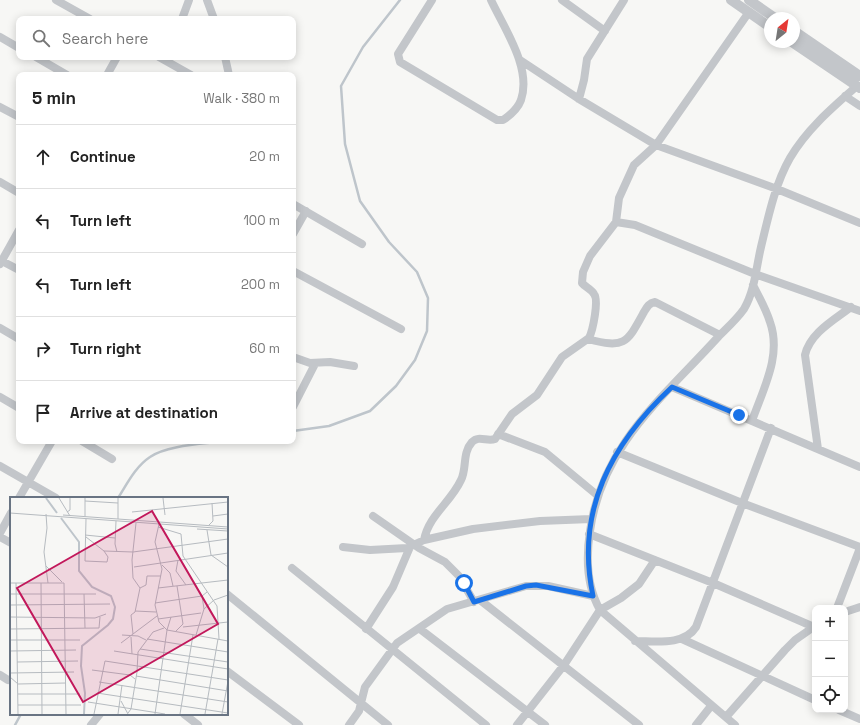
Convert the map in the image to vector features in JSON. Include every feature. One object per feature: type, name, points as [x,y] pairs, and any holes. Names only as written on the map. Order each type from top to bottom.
[{"type":"street","points":[[56,0],[85,16]]},
{"type":"street","points":[[183,16],[189,0]]},
{"type":"street","points":[[207,0],[213,16]]},
{"type":"street","points":[[432,0],[398,54],[400,62],[497,120],[503,120],[521,101],[524,88],[520,60],[491,0]]},
{"type":"street","points":[[562,0],[605,31]]},
{"type":"street","points":[[578,99],[584,80],[587,60],[624,0]]},
{"type":"street","points":[[731,0],[764,23]]},
{"type":"street","points":[[749,0],[766,12]]},
{"type":"street","points":[[424,540],[429,524],[461,480],[466,453],[471,443],[480,438],[494,440],[512,414],[537,395],[562,357],[588,339],[591,335],[595,298],[593,293],[583,285],[583,272],[594,251],[616,222],[618,198],[626,179],[634,165],[656,145],[749,12]]},
{"type":"street","points":[[800,35],[860,76]]},
{"type":"street","points":[[0,37],[16,46]]},
{"type":"street","points":[[735,725],[600,610],[593,596],[589,577],[589,534],[597,495],[618,452],[650,409],[744,309],[753,285],[761,247],[777,189],[790,158],[806,136],[845,96],[858,87],[800,47]]},
{"type":"street","points":[[41,60],[62,72]]},
{"type":"street","points":[[109,72],[115,60]]},
{"type":"street","points":[[165,60],[186,72]]},
{"type":"street","points":[[226,60],[228,72]]},
{"type":"street","points":[[520,60],[578,99],[656,145],[688,155],[777,189],[860,224]]},
{"type":"street","points":[[845,96],[860,106]]},
{"type":"street","points":[[0,107],[16,116]]},
{"type":"street","points":[[0,182],[16,191]]},
{"type":"street","points":[[296,206],[362,244]]},
{"type":"street","points":[[296,229],[306,211]]},
{"type":"street","points":[[616,222],[635,226],[755,274],[860,311]]},
{"type":"street","points":[[16,235],[1,261],[16,268]]},
{"type":"street","points":[[296,273],[401,329]]},
{"type":"street","points":[[752,421],[773,361],[774,349],[770,322],[753,285]]},
{"type":"street","points":[[588,339],[612,343],[625,341],[632,334],[649,305],[655,302],[720,335]]},
{"type":"street","points":[[818,449],[806,352],[820,331],[851,307]]},
{"type":"street","points":[[0,328],[16,337]]},
{"type":"street","points":[[296,358],[304,362],[315,364],[330,362],[354,366]]},
{"type":"street","points":[[296,401],[315,364]]},
{"type":"street","points":[[672,387],[860,467]]},
{"type":"street","points":[[0,397],[16,406]]},
{"type":"street","points":[[635,641],[682,639],[691,635],[696,627],[771,428]]},
{"type":"street","points":[[498,434],[546,452],[597,495]]},
{"type":"street","points":[[20,497],[50,444]]},
{"type":"street","points":[[87,444],[112,459]]},
{"type":"street","points":[[618,452],[742,503],[860,548],[838,605]]},
{"type":"street","points":[[0,466],[54,497]]},
{"type":"street","points":[[0,532],[10,515]]},
{"type":"street","points":[[373,516],[412,546],[449,566],[477,601],[564,665],[639,725]]},
{"type":"street","points":[[342,547],[370,550],[412,546],[424,540],[473,529],[506,524],[591,519]]},
{"type":"street","points":[[589,534],[713,583],[812,626]]},
{"type":"street","points":[[0,537],[10,542]]},
{"type":"street","points":[[366,628],[393,587],[412,546]]},
{"type":"street","points":[[517,725],[564,665],[600,610],[621,598],[639,584],[655,560]]},
{"type":"street","points":[[292,568],[486,725]]},
{"type":"street","points":[[349,725],[359,710],[365,688],[392,649],[400,640],[447,610],[526,586],[536,585],[593,596]]},
{"type":"street","points":[[228,595],[388,725]]},
{"type":"street","points":[[848,611],[860,607]]},
{"type":"street","points":[[420,628],[545,725]]},
{"type":"street","points":[[726,717],[796,640],[812,628]]},
{"type":"street","points":[[682,639],[812,699]]},
{"type":"street","points":[[228,672],[299,725]]},
{"type":"street","points":[[0,675],[8,680]]},
{"type":"street","points":[[696,725],[711,706]]},
{"type":"street","points":[[846,713],[860,719]]},
{"type":"street","points":[[185,715],[198,725]]},
{"type":"waterway","points":[[296,431],[329,426],[370,411],[396,386],[415,360],[427,331],[428,298],[417,272],[389,242],[360,201],[345,144],[341,86],[363,47],[400,0]]},
{"type":"waterway","points":[[119,497],[132,476],[150,457],[157,453],[176,447],[202,444]]},
{"type":"waterway","points":[[15,725],[20,715]]},
{"type":"route","points":[[464,583],[474,602],[526,586],[536,585],[548,586],[593,596],[589,577],[588,554],[588,539],[593,509],[597,495],[612,460],[636,426],[650,409],[672,387],[739,415]]}]
